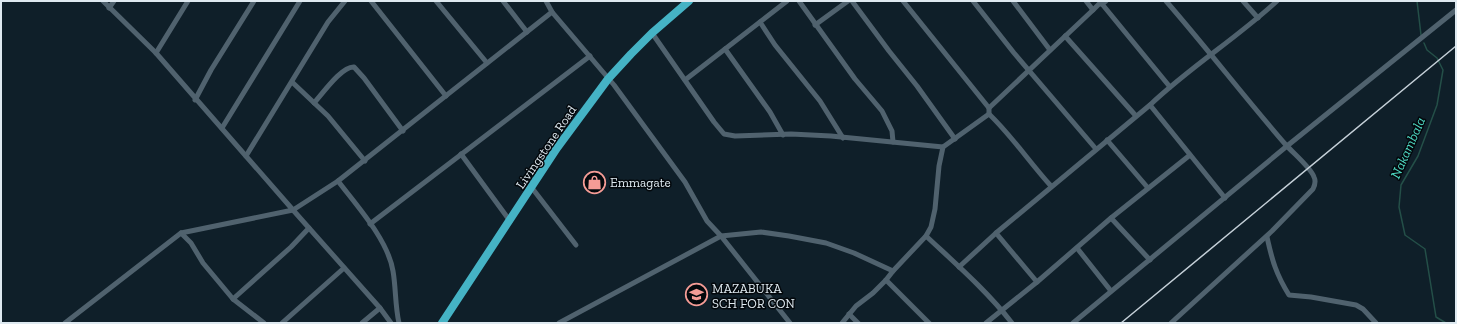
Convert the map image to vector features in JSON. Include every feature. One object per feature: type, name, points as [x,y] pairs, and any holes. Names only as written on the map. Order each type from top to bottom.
[{"type":"highway","name":"Livingstone Road","points":[[442,323],[557,148],[608,79],[652,33],[690,1]]},
{"type":"street","points":[[103,1],[156,53],[195,100],[222,128],[380,308],[391,323]]},
{"type":"street","points":[[109,8],[114,1]]},
{"type":"street","points":[[156,53],[188,1]]},
{"type":"street","points":[[195,100],[211,70],[254,1]]},
{"type":"street","points":[[222,128],[300,1]]},
{"type":"street","points":[[246,156],[328,22],[345,1]]},
{"type":"street","points":[[371,1],[446,96]]},
{"type":"street","points":[[436,1],[487,63]]},
{"type":"street","points":[[503,1],[527,32]]},
{"type":"street","points":[[546,1],[552,12],[608,79],[685,182],[707,221],[721,236],[790,323]]},
{"type":"street","points":[[685,80],[786,1]]},
{"type":"street","points":[[798,1],[855,79],[882,112],[892,131],[893,142]]},
{"type":"street","points":[[815,24],[848,1]]},
{"type":"street","points":[[852,1],[917,86],[955,139]]},
{"type":"street","points":[[903,1],[988,108],[989,114],[1002,127],[1036,170],[1051,186]]},
{"type":"street","points":[[973,1],[1028,70],[1096,149]]},
{"type":"street","points":[[1013,1],[1050,50]]},
{"type":"street","points":[[1086,1],[1093,10]]},
{"type":"street","points":[[1166,1],[1287,146],[1314,176],[1315,185],[1313,189],[1267,237],[1171,323]]},
{"type":"street","points":[[1243,1],[1258,18]]},
{"type":"street","points":[[959,267],[1051,186],[1170,87],[1258,18],[1277,1]]},
{"type":"street","points":[[988,108],[1099,4],[1104,3],[1170,87]]},
{"type":"street","points":[[1073,323],[1287,146],[1456,10]]},
{"type":"street","points":[[64,323],[181,233],[293,210],[338,181],[552,12]]},
{"type":"street","points":[[760,22],[775,45],[820,101],[843,138]]},
{"type":"street","points":[[652,33],[724,134],[735,136],[831,136],[944,147]]},
{"type":"street","points":[[1065,36],[1136,116]]},
{"type":"street","points":[[725,49],[770,112],[783,135]]},
{"type":"street","points":[[370,224],[590,56]]},
{"type":"street","points":[[314,103],[340,73],[347,68],[354,67],[364,78],[403,131]]},
{"type":"street","points":[[292,82],[342,132],[364,161]]},
{"type":"street","points":[[1150,105],[1225,198]]},
{"type":"street","points":[[842,323],[856,306],[873,293],[886,280],[926,236],[931,227],[935,209],[939,166],[944,147],[989,114]]},
{"type":"street","points":[[1108,140],[1148,188]]},
{"type":"street","points":[[461,154],[510,221]]},
{"type":"street","points":[[986,323],[1038,282],[1111,218],[1190,155]]},
{"type":"street","points":[[338,181],[370,224],[390,260],[394,271],[399,323]]},
{"type":"street","points":[[532,188],[576,245]]},
{"type":"street","points":[[1111,218],[1150,260]]},
{"type":"street","points":[[233,299],[291,247],[309,228]]},
{"type":"street","points":[[559,323],[721,236],[761,232],[826,243],[854,253],[893,271]]},
{"type":"street","points":[[181,233],[191,244],[203,263],[233,299],[264,323]]},
{"type":"street","points":[[996,233],[1038,282]]},
{"type":"street","points":[[926,236],[1002,310],[1012,323]]},
{"type":"street","points":[[1267,237],[1273,266],[1289,295],[1356,304],[1376,323]]},
{"type":"street","points":[[1077,248],[1111,291]]},
{"type":"street","points":[[282,323],[344,268]]},
{"type":"street","points":[[886,280],[929,323]]},
{"type":"street","points":[[362,323],[380,308]]},
{"type":"street","points":[[849,314],[858,323]]},
{"type":"waterway","name":"Nakambala","points":[[1417,1],[1421,35]]},
{"type":"waterway","name":"Nakambala","points":[[1424,43],[1427,50],[1437,58],[1443,70],[1437,105],[1418,156],[1401,185],[1399,207],[1405,235],[1425,249],[1436,317],[1446,323]]},
{"type":"railway","points":[[1121,323],[1456,46]]},
{"type":"place","name":"Emmagate","points":[[595,182]]},
{"type":"place","name":"MAZABUKA SCH FOR CON","points":[[696,295]]}]
